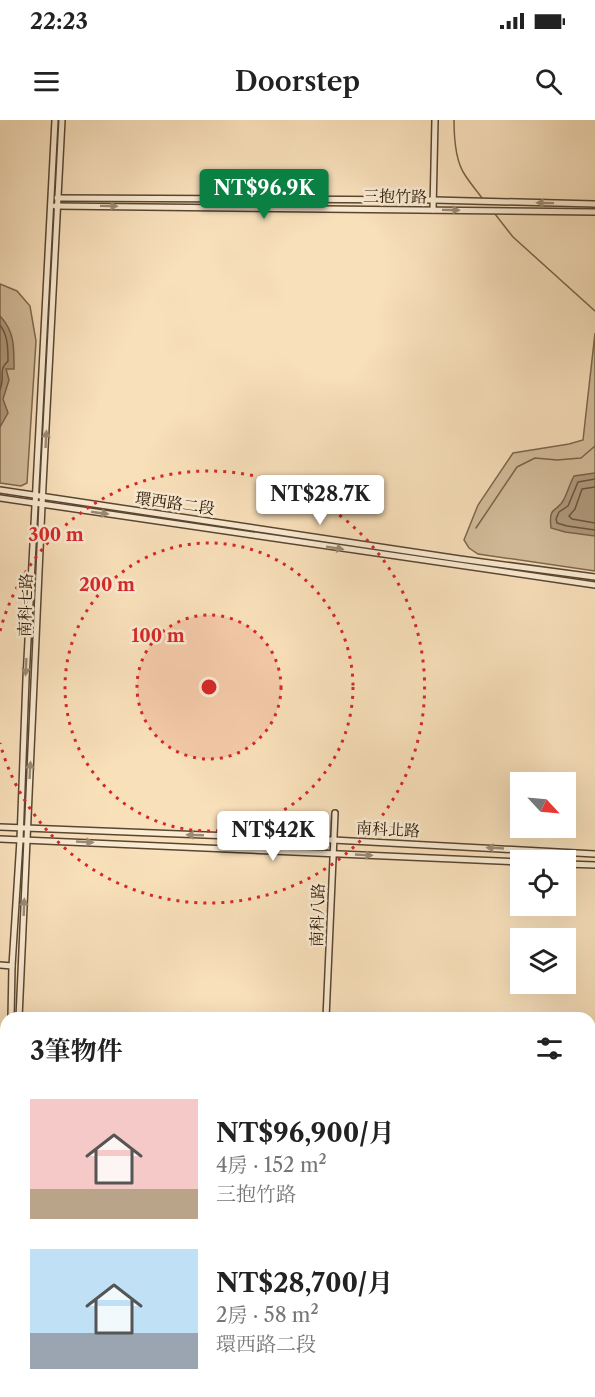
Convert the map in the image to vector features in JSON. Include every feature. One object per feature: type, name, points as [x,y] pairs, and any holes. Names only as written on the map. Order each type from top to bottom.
[{"type":"street","name":"南科七路","points":[[20,1012],[43,497],[55,120]]},
{"type":"street","name":"南科七路","points":[[54,198],[62,120]]},
{"type":"street","points":[[433,210],[435,120]]},
{"type":"street","name":"三抱竹路","points":[[54,198],[434,200],[595,204]]},
{"type":"street","name":"南科七路","points":[[11,1012],[35,496],[54,206]]},
{"type":"street","name":"三抱竹路","points":[[54,206],[595,212]]},
{"type":"street","name":"環西路二段","points":[[0,490],[595,577]]},
{"type":"street","points":[[0,498],[35,504]]},
{"type":"street","name":"環西路二段","points":[[35,504],[595,585]]},
{"type":"street","name":"南科八路","points":[[326,1012],[335,813]]},
{"type":"street","name":"南科北路","points":[[0,827],[333,840],[595,854]]},
{"type":"street","name":"南科北路","points":[[0,838],[510,862]]},
{"type":"street","points":[[576,865],[595,866]]},
{"type":"street","points":[[0,965],[12,966]]},
{"type":"shaded area","points":[[0,284],[17,291],[30,306],[36,341],[27,483],[21,486],[0,483]]},
{"type":"shaded area","points":[[595,333],[595,571],[478,554],[469,548],[464,540],[478,505],[513,453],[583,440]]},
{"type":"water","points":[[0,316],[11,334],[14,347],[14,369],[6,369],[9,380],[3,399],[8,413],[0,427]]},
{"type":"water","points":[[595,473],[595,536],[551,528],[552,512],[562,503],[574,476]]},
{"type":"waterway","points":[[454,120],[459,163],[482,198]]},
{"type":"waterway","points":[[495,214],[513,237],[595,311]]},
{"type":"waterway","points":[[476,528],[517,467],[535,458],[557,460],[581,458],[595,446]]}]
